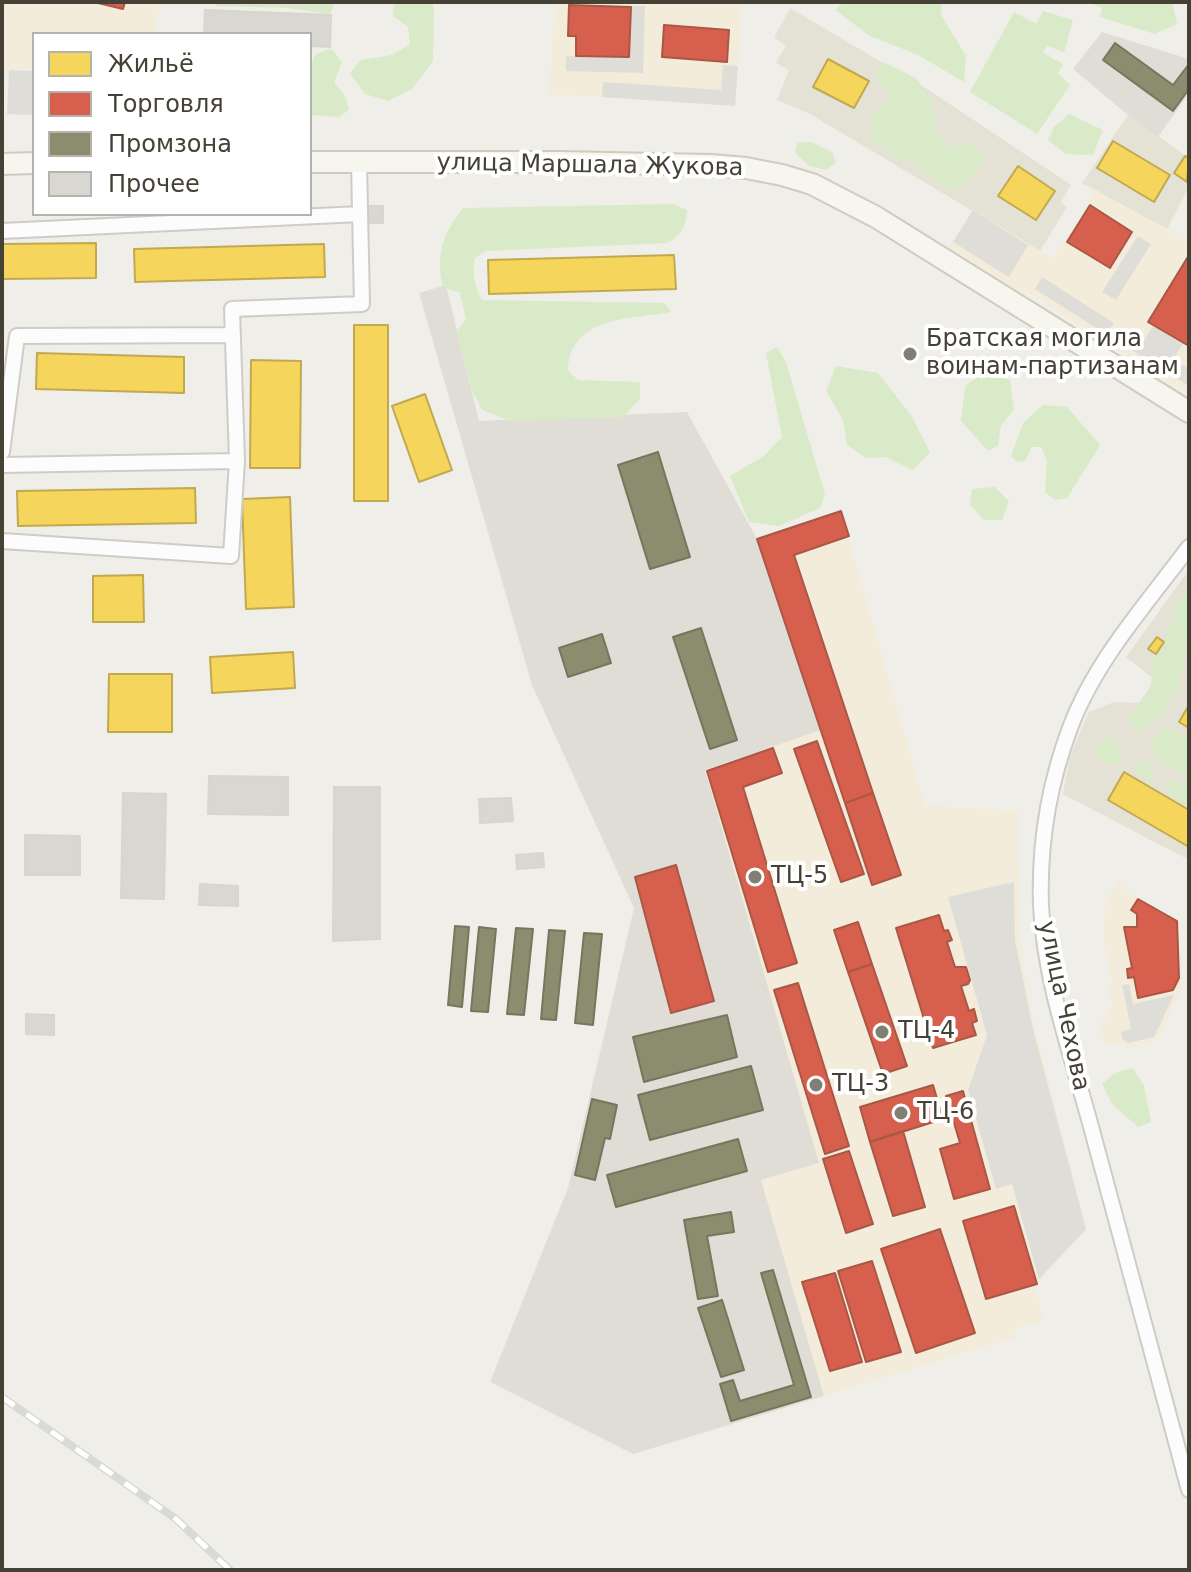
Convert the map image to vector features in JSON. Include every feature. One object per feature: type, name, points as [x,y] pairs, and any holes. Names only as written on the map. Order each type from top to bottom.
[{"type":"main road","name":"улица Маршала Жукова","points":[[312,162],[711,165],[746,168],[797,179],[876,217],[1189,412]]},
{"type":"main road","points":[[2,164],[32,163]]},
{"type":"street","points":[[2,541],[231,556],[237,461],[232,309],[362,304],[359,163]]},
{"type":"street","points":[[2,231],[360,214]]},
{"type":"street","points":[[2,452],[17,336],[233,335]]},
{"type":"street","points":[[2,465],[237,461]]},
{"type":"street","name":"улица Чехова","points":[[1189,547],[1107,659],[1076,712],[1054,780],[1041,872],[1043,934],[1062,1018],[1189,1490]]},
{"type":"shaded area","points":[[2,2],[162,2],[154,32],[32,32],[32,69],[2,68]]},
{"type":"shaded area","points":[[555,2],[742,2],[735,106],[549,94]]},
{"type":"shaded area","points":[[631,6],[645,6],[643,73],[566,71],[566,56],[630,58]]},
{"type":"shaded area","points":[[790,8],[927,89],[1071,185],[1061,202],[1067,207],[1040,251],[810,114],[777,100],[789,70],[776,63],[786,45],[774,38]]},
{"type":"shaded area","points":[[1102,32],[1189,59],[1189,93],[1158,137],[1073,69]]},
{"type":"shaded area","points":[[723,65],[738,66],[735,106],[602,97],[603,82],[721,90]]},
{"type":"shaded area","points":[[9,70],[32,71],[32,115],[7,114]]},
{"type":"shaded area","points":[[1128,115],[1189,158],[1189,186],[1167,229],[1082,183]]},
{"type":"shaded area","points":[[1096,190],[1189,243],[1189,394],[1032,295],[1017,290],[949,247],[972,209],[1053,259]]},
{"type":"shaded area","points":[[973,210],[1028,245],[1009,277],[953,242]]},
{"type":"shaded area","points":[[1138,236],[1151,244],[1116,300],[1102,292]]},
{"type":"shaded area","points":[[1042,277],[1114,323],[1107,335],[1035,289]]},
{"type":"shaded area","points":[[446,285],[479,421],[687,412],[757,539],[821,730],[705,770],[819,1163],[761,1180],[824,1396],[633,1454],[490,1382],[568,1188],[634,908],[532,685],[419,293]]},
{"type":"shaded area","points":[[1153,326],[1183,344],[1173,359],[1189,369],[1189,386],[1127,347],[1134,335],[1144,341]]},
{"type":"shaded area","points":[[841,511],[925,805],[1018,811],[1019,942],[1033,1019],[1087,1229],[1035,1287],[1044,1320],[1014,1328],[1016,1337],[824,1396],[760,1179],[819,1164],[705,770],[821,730],[757,539]]},
{"type":"shaded area","points":[[1189,570],[1189,860],[1063,794],[1070,756],[1089,712],[1114,702],[1139,703],[1155,680],[1126,657]]},
{"type":"shaded area","points":[[1118,881],[1125,885],[1125,891],[1179,920],[1182,989],[1157,1040],[1127,1048],[1119,1042],[1105,1046],[1099,1021],[1104,1020],[1112,1004],[1108,984],[1112,982],[1103,934],[1106,900]]},
{"type":"shaded area","points":[[1014,882],[1015,940],[1033,1029],[1086,1229],[1039,1279],[1012,1184],[996,1189],[968,1090],[987,1035],[948,897]]},
{"type":"shaded area","points":[[1129,984],[1133,1004],[1174,995],[1154,1037],[1128,1043],[1122,1039],[1121,1032],[1131,1029],[1122,985]]},
{"type":"green space","points":[[212,2],[335,3],[330,14],[288,8],[216,6]]},
{"type":"green space","points":[[394,2],[432,2],[433,61],[412,89],[388,101],[365,94],[350,73],[361,60],[392,55],[410,44],[408,27],[393,16]]},
{"type":"green space","points":[[843,2],[942,2],[941,15],[966,56],[964,82],[918,55],[870,36],[835,10]]},
{"type":"green space","points":[[1088,2],[1172,2],[1177,24],[1155,34],[1100,17],[1102,8]]},
{"type":"green space","points":[[1043,11],[1073,20],[1064,52],[1047,46],[1043,53],[1063,64],[1058,73],[1070,85],[1037,134],[970,92],[1014,12],[1036,24]]},
{"type":"green space","points":[[331,48],[342,62],[334,82],[345,96],[349,110],[339,117],[312,115],[312,62],[315,55]]},
{"type":"green space","points":[[881,61],[916,78],[930,98],[937,137],[953,149],[972,140],[983,158],[973,177],[958,190],[934,180],[913,162],[897,157],[873,139],[873,118],[889,96],[875,74]]},
{"type":"green space","points":[[1069,114],[1103,130],[1093,155],[1066,154],[1048,140],[1054,127]]},
{"type":"green space","points":[[797,142],[811,142],[832,152],[836,163],[826,170],[809,166],[795,153]]},
{"type":"green space","points":[[673,204],[687,210],[682,230],[667,243],[486,251],[475,258],[474,280],[482,300],[665,303],[671,312],[605,323],[580,339],[572,352],[568,370],[578,380],[640,382],[640,399],[623,417],[510,421],[482,410],[472,390],[457,331],[466,319],[460,293],[443,287],[440,265],[442,245],[463,208]]},
{"type":"green space","points":[[777,347],[786,362],[825,494],[820,508],[779,526],[749,522],[730,476],[764,456],[782,437],[766,353]]},
{"type":"green space","points":[[836,366],[878,373],[911,415],[930,452],[913,470],[885,457],[866,458],[847,445],[843,420],[826,391]]},
{"type":"green space","points":[[985,372],[1010,380],[1014,410],[1001,425],[998,446],[988,451],[961,421],[965,386]]},
{"type":"green space","points":[[1043,405],[1067,407],[1100,445],[1067,498],[1055,500],[1045,492],[1047,460],[1041,447],[1032,447],[1025,461],[1017,462],[1011,456],[1023,423]]},
{"type":"green space","points":[[995,487],[1009,501],[1002,520],[984,520],[970,505],[972,489]]},
{"type":"green space","points":[[1189,585],[1186,646],[1176,688],[1155,722],[1138,732],[1129,719],[1148,694],[1152,663]]},
{"type":"green space","points":[[1165,728],[1186,736],[1189,742],[1189,779],[1157,757],[1151,741]]},
{"type":"green space","points":[[1106,738],[1119,746],[1123,760],[1110,765],[1099,757],[1097,745]]},
{"type":"green space","points":[[1138,760],[1151,765],[1155,774],[1153,781],[1139,777],[1133,767]]},
{"type":"green space","points":[[1179,780],[1189,786],[1189,806],[1180,803],[1166,791],[1167,781]]},
{"type":"green space","points":[[1133,1068],[1144,1086],[1151,1122],[1138,1127],[1112,1104],[1102,1084],[1115,1073]]},
{"type":"building: Жильё","points":[[828,59],[869,81],[854,108],[813,87]]},
{"type":"building: Жильё","points":[[1113,141],[1170,175],[1154,202],[1097,168]]},
{"type":"building: Жильё","points":[[1185,156],[1189,158],[1187,182],[1174,173]]},
{"type":"building: Жильё","points":[[1018,166],[1055,191],[1036,220],[998,196]]},
{"type":"building: Жильё","points":[[96,243],[96,278],[2,279],[2,244]]},
{"type":"building: Жильё","points":[[324,244],[325,277],[135,282],[134,249]]},
{"type":"building: Жильё","points":[[674,255],[676,289],[489,294],[488,260]]},
{"type":"building: Жильё","points":[[354,325],[388,325],[388,501],[354,501]]},
{"type":"building: Жильё","points":[[37,353],[184,357],[184,393],[36,389]]},
{"type":"building: Жильё","points":[[251,360],[301,361],[300,468],[250,468]]},
{"type":"building: Жильё","points":[[425,394],[452,470],[419,482],[392,406]]},
{"type":"building: Жильё","points":[[195,488],[196,523],[18,526],[17,491]]},
{"type":"building: Жильё","points":[[290,497],[294,607],[246,609],[242,499]]},
{"type":"building: Жильё","points":[[143,575],[144,622],[93,622],[93,576]]},
{"type":"building: Жильё","points":[[1157,637],[1164,642],[1156,654],[1148,649]]},
{"type":"building: Жильё","points":[[293,652],[295,688],[212,693],[210,657]]},
{"type":"building: Жильё","points":[[109,674],[172,674],[172,732],[108,732]]},
{"type":"building: Жильё","points":[[1189,705],[1189,728],[1179,722]]},
{"type":"building: Жильё","points":[[1124,772],[1189,810],[1189,847],[1108,800]]},
{"type":"building: Торговля","points":[[94,2],[125,2],[123,9]]},
{"type":"building: Торговля","points":[[569,5],[631,7],[629,57],[576,56],[576,36],[568,36]]},
{"type":"building: Торговля","points":[[664,25],[729,30],[727,62],[662,57]]},
{"type":"building: Торговля","points":[[1090,205],[1132,232],[1110,268],[1067,242]]},
{"type":"building: Торговля","points":[[1189,255],[1189,346],[1148,322]]},
{"type":"building: Торговля","points":[[841,511],[849,536],[794,555],[873,793],[845,803],[757,539]]},
{"type":"building: Торговля","points":[[817,741],[864,874],[841,882],[794,749]]},
{"type":"building: Торговля","name":"ТЦ-5","points":[[773,748],[782,773],[743,787],[797,963],[768,972],[707,771]]},
{"type":"building: Торговля","points":[[873,793],[901,875],[872,885],[845,803]]},
{"type":"building: Торговля","points":[[676,865],[714,1001],[671,1013],[635,877]]},
{"type":"building: Торговля","points":[[1138,899],[1177,921],[1179,978],[1173,990],[1138,998],[1134,977],[1128,978],[1127,969],[1132,968],[1124,927],[1137,927],[1137,914],[1131,910]]},
{"type":"building: Торговля","points":[[939,915],[944,931],[948,930],[952,940],[947,942],[955,967],[966,967],[970,980],[961,986],[969,1011],[974,1009],[977,1021],[972,1023],[976,1035],[933,1048],[896,928]]},
{"type":"building: Торговля","points":[[858,922],[872,964],[848,972],[834,930]]},
{"type":"building: Торговля","name":"ТЦ-4","points":[[872,964],[907,1066],[883,1074],[848,972]]},
{"type":"building: Торговля","name":"ТЦ-3","points":[[798,983],[849,1146],[825,1154],[774,990]]},
{"type":"building: Торговля","name":"ТЦ-6","points":[[933,1085],[943,1119],[870,1142],[860,1107]]},
{"type":"building: Торговля","points":[[963,1091],[990,1189],[954,1199],[940,1149],[960,1143],[946,1096]]},
{"type":"building: Торговля","points":[[903,1131],[925,1207],[893,1216],[870,1142]]},
{"type":"building: Торговля","points":[[849,1151],[873,1224],[846,1233],[823,1159]]},
{"type":"building: Торговля","points":[[1014,1206],[1037,1284],[986,1299],[963,1221]]},
{"type":"building: Торговля","points":[[940,1229],[975,1333],[916,1353],[881,1249]]},
{"type":"building: Торговля","points":[[872,1261],[901,1352],[866,1362],[838,1271]]},
{"type":"building: Торговля","points":[[835,1273],[862,1362],[830,1371],[802,1282]]},
{"type":"building: Промзона","points":[[1115,43],[1173,85],[1189,64],[1189,89],[1173,111],[1103,60]]},
{"type":"building: Промзона","points":[[658,452],[690,557],[650,569],[618,465]]},
{"type":"building: Промзона","points":[[701,628],[737,740],[710,749],[673,637]]},
{"type":"building: Промзона","points":[[602,634],[611,663],[568,677],[559,648]]},
{"type":"building: Промзона","points":[[455,926],[469,927],[462,1007],[448,1005]]},
{"type":"building: Промзона","points":[[479,927],[496,929],[488,1012],[471,1011]]},
{"type":"building: Промзона","points":[[516,928],[533,929],[524,1015],[507,1014]]},
{"type":"building: Промзона","points":[[549,930],[565,931],[556,1020],[541,1019]]},
{"type":"building: Промзона","points":[[584,933],[602,934],[593,1025],[575,1023]]},
{"type":"building: Промзона","points":[[727,1015],[737,1057],[644,1082],[633,1037]]},
{"type":"building: Промзона","points":[[751,1066],[763,1110],[650,1140],[638,1095]]},
{"type":"building: Промзона","points":[[592,1099],[617,1105],[610,1139],[605,1138],[595,1180],[575,1175]]},
{"type":"building: Промзона","points":[[738,1139],[747,1171],[616,1207],[607,1175]]},
{"type":"building: Промзона","points":[[731,1212],[734,1232],[707,1236],[718,1296],[698,1299],[684,1220]]},
{"type":"building: Промзона","points":[[773,1270],[811,1397],[731,1421],[720,1384],[733,1380],[740,1401],[794,1385],[761,1273]]},
{"type":"building: Промзона","points":[[722,1300],[744,1370],[721,1377],[698,1308]]},
{"type":"building: Прочее","points":[[205,10],[331,15],[330,47],[312,46],[312,32],[204,32]]},
{"type":"building: Прочее","points":[[364,206],[383,206],[383,223],[364,223]]},
{"type":"building: Прочее","points":[[209,776],[288,777],[288,815],[208,814]]},
{"type":"building: Прочее","points":[[334,787],[380,787],[380,939],[333,941]]},
{"type":"building: Прочее","points":[[123,793],[166,794],[164,899],[121,898]]},
{"type":"building: Прочее","points":[[511,798],[513,821],[480,823],[479,799]]},
{"type":"building: Прочее","points":[[25,835],[80,836],[80,875],[25,875]]},
{"type":"building: Прочее","points":[[543,853],[544,867],[517,869],[516,855]]},
{"type":"building: Прочее","points":[[200,884],[238,886],[238,906],[199,905]]},
{"type":"building: Прочее","points":[[26,1014],[54,1015],[54,1035],[26,1034]]},
{"type":"railway","points":[[2,1397],[176,1519],[230,1570]]},
{"type":"place","name":"Братская могила воинам-партизанам","points":[[910,354]]},
{"type":"place","name":"ТЦ-5","points":[[755,877]]},
{"type":"place","name":"ТЦ-4","points":[[882,1032]]},
{"type":"place","name":"ТЦ-3","points":[[816,1085]]},
{"type":"place","name":"ТЦ-6","points":[[901,1113]]}]
